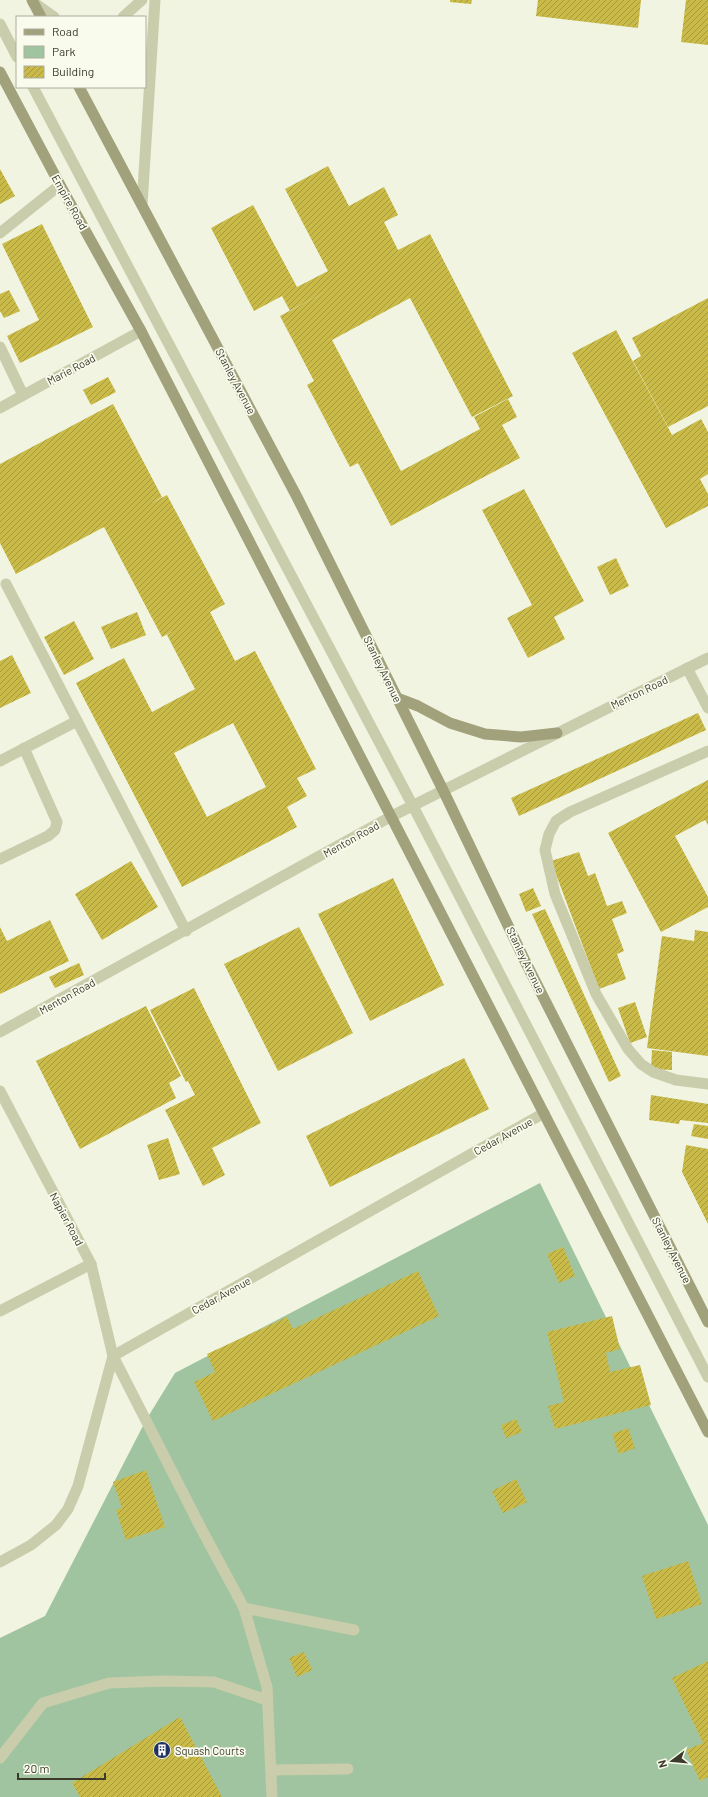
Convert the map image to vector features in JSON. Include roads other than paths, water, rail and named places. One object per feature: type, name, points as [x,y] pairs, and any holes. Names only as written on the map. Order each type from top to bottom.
[{"type":"main road","points":[[33,1],[40,16]]},
{"type":"main road","name":"Empire Road","points":[[0,72],[60,185],[142,331]]},
{"type":"main road","points":[[80,88],[142,205]]},
{"type":"main road","name":"Stanley Avenue","points":[[142,205],[298,497],[398,698],[525,961],[708,1322]]},
{"type":"main road","points":[[142,331],[708,1432]]},
{"type":"main road","points":[[398,698],[418,706],[450,723],[485,734],[521,737],[557,733]]},
{"type":"street","points":[[124,16],[142,0]]},
{"type":"street","points":[[142,205],[154,0]]},
{"type":"street","points":[[33,1],[53,16]]},
{"type":"street","points":[[0,24],[16,54]]},
{"type":"street","points":[[34,88],[413,806],[708,1377]]},
{"type":"street","points":[[0,233],[60,185]]},
{"type":"street","name":"Marie Road","points":[[0,408],[142,331]]},
{"type":"street","points":[[0,347],[23,395]]},
{"type":"street","points":[[6,584],[186,931]]},
{"type":"street","name":"Menton Road","points":[[0,1032],[186,931],[392,816],[708,658]]},
{"type":"street","points":[[687,668],[708,708]]},
{"type":"street","points":[[0,761],[77,721]]},
{"type":"street","points":[[0,859],[48,836],[54,830],[57,822],[24,748]]},
{"type":"street","points":[[708,751],[570,812],[556,821],[549,834],[545,850],[555,894],[596,994],[628,1049],[641,1064],[653,1072],[676,1080],[708,1084]]},
{"type":"street","name":"Napier Road","points":[[0,1091],[91,1264],[113,1356],[202,1532],[244,1608],[267,1687],[272,1797]]},
{"type":"street","name":"Cedar Avenue","points":[[113,1356],[544,1113]]},
{"type":"street","points":[[0,1311],[91,1264]]},
{"type":"street","points":[[0,1562],[31,1545],[56,1525],[68,1509],[78,1486],[113,1356]]},
{"type":"street","points":[[244,1608],[354,1630]]},
{"type":"street","points":[[0,1758],[43,1703],[109,1683],[163,1681],[214,1682],[267,1700]]},
{"type":"street","points":[[271,1770],[348,1769]]},
{"type":"place","name":"Squash Courts","points":[[162,1750]]}]
